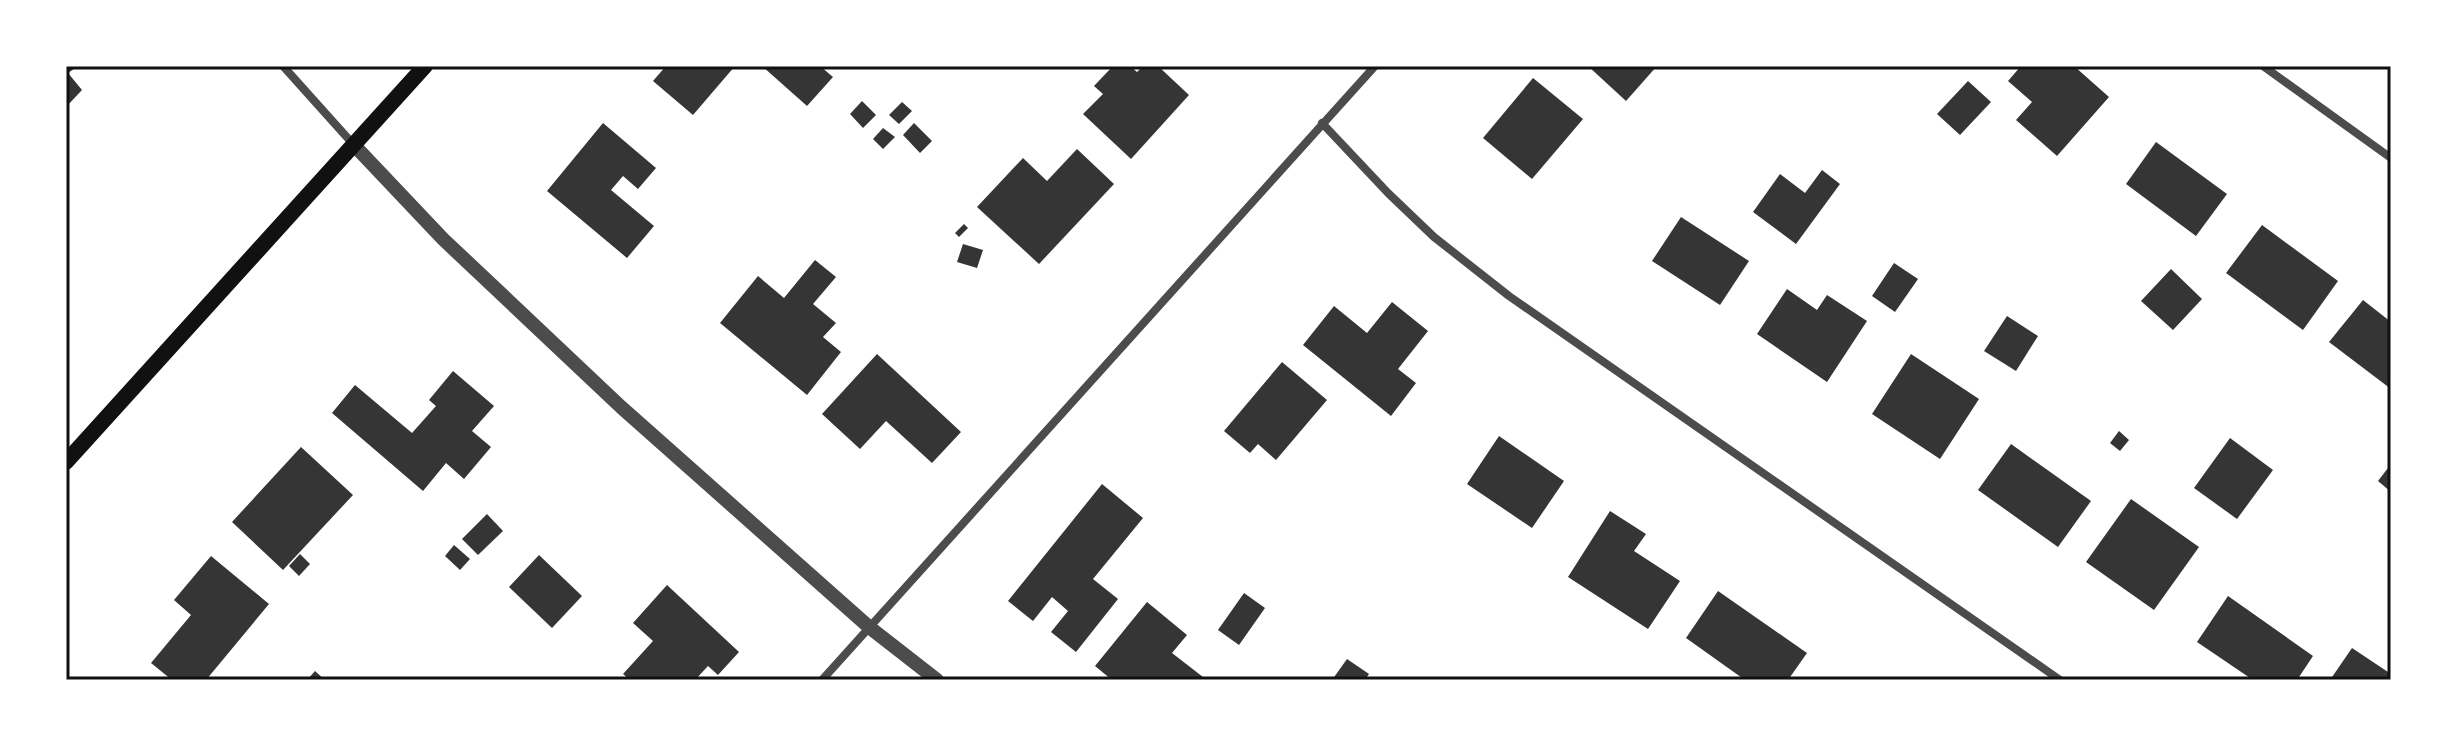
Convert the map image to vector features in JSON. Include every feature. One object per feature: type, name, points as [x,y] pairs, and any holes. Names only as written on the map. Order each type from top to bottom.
[{"type":"main road","points":[[66,462],[425,66]]},
{"type":"street","points":[[283,66],[443,239],[610,397],[869,627],[937,680]]},
{"type":"street","points":[[822,680],[1375,66]]},
{"type":"street","points":[[2263,66],[2391,158]]},
{"type":"street","points":[[1322,123],[1434,237],[1509,296],[2060,680]]},
{"type":"building","points":[[66,66],[78,66],[68,73],[82,90],[66,107]]},
{"type":"building","points":[[666,66],[735,66],[693,115],[653,81]]},
{"type":"building","points":[[762,66],[820,66],[833,77],[807,106]]},
{"type":"building","points":[[1113,66],[1130,66],[1137,72],[1143,66],[1158,66],[1189,95],[1131,159],[1083,114],[1103,94],[1094,86]]},
{"type":"building","points":[[1588,66],[1657,66],[1626,101]]},
{"type":"building","points":[[2021,66],[2074,66],[2109,97],[2057,156],[2016,120],[2032,102],[2008,81]]},
{"type":"building","points":[[1533,78],[1583,119],[1532,179],[1483,138]]},
{"type":"building","points":[[1968,81],[1991,102],[1960,135],[1937,114]]},
{"type":"building","points":[[862,101],[876,115],[863,128],[850,114]]},
{"type":"building","points":[[902,102],[912,111],[899,124],[889,115]]},
{"type":"building","points":[[603,123],[656,168],[638,189],[623,176],[611,190],[654,226],[627,258],[547,191]]},
{"type":"building","points":[[914,123],[932,141],[920,153],[903,135]]},
{"type":"building","points":[[883,128],[895,137],[883,149],[873,139]]},
{"type":"building","points":[[2156,142],[2227,194],[2196,236],[2126,184]]},
{"type":"building","points":[[1077,149],[1114,184],[1039,264],[977,207],[1023,158],[1047,181]]},
{"type":"building","points":[[1822,170],[1840,184],[1796,244],[1753,212],[1780,174],[1805,193]]},
{"type":"building","points":[[1681,217],[1749,261],[1720,305],[1652,261]]},
{"type":"building","points":[[964,224],[968,228],[959,237],[955,233]]},
{"type":"building","points":[[2262,225],[2338,281],[2303,330],[2226,273]]},
{"type":"building","points":[[963,244],[983,250],[977,268],[957,262]]},
{"type":"building","points":[[815,260],[836,277],[813,304],[836,323],[823,337],[841,352],[807,395],[720,323],[758,276],[784,298]]},
{"type":"building","points":[[1894,263],[1918,279],[1895,312],[1872,296]]},
{"type":"building","points":[[2171,269],[2202,299],[2173,330],[2141,301]]},
{"type":"building","points":[[1787,289],[1817,310],[1827,295],[1867,321],[1827,382],[1757,334]]},
{"type":"building","points":[[2363,300],[2391,322],[2391,389],[2329,342]]},
{"type":"building","points":[[1392,302],[1428,331],[1398,369],[1416,383],[1391,416],[1303,345],[1334,306],[1367,333]]},
{"type":"building","points":[[2007,316],[2038,336],[2016,371],[1984,351]]},
{"type":"building","points":[[877,354],[961,432],[932,463],[886,421],[860,449],[822,414]]},
{"type":"building","points":[[1911,354],[1979,399],[1940,459],[1872,414]]},
{"type":"building","points":[[1282,362],[1327,400],[1276,460],[1258,444],[1250,453],[1224,431]]},
{"type":"building","points":[[453,371],[494,406],[472,431],[491,447],[464,479],[446,463],[423,491],[332,413],[355,385],[412,433],[436,406],[429,400]]},
{"type":"building","points":[[2119,431],[2129,440],[2120,451],[2110,443]]},
{"type":"building","points":[[1499,436],[1564,481],[1532,528],[1467,484]]},
{"type":"building","points":[[2230,438],[2273,470],[2237,519],[2194,488]]},
{"type":"building","points":[[2011,444],[2091,501],[2058,547],[1978,490]]},
{"type":"building","points":[[301,447],[353,495],[283,570],[232,522]]},
{"type":"building","points":[[2391,464],[2391,492],[2378,481]]},
{"type":"building","points":[[1102,484],[1143,518],[1093,579],[1118,599],[1076,652],[1051,632],[1068,611],[1052,597],[1033,621],[1008,601]]},
{"type":"building","points":[[2131,499],[2199,547],[2154,610],[2086,562]]},
{"type":"building","points":[[1610,511],[1646,534],[1634,551],[1680,581],[1648,629],[1568,577]]},
{"type":"building","points":[[487,514],[503,531],[478,555],[462,539]]},
{"type":"building","points":[[454,545],[470,559],[460,570],[445,556]]},
{"type":"building","points":[[300,554],[310,564],[299,576],[289,566]]},
{"type":"building","points":[[539,555],[582,596],[552,628],[509,587]]},
{"type":"building","points":[[211,556],[269,604],[206,680],[172,680],[151,663],[191,615],[174,600]]},
{"type":"building","points":[[667,585],[739,652],[718,675],[708,666],[695,680],[630,680],[623,674],[653,641],[633,623]]},
{"type":"building","points":[[1718,591],[1807,653],[1788,680],[1745,680],[1686,638]]},
{"type":"building","points":[[1244,593],[1265,608],[1239,645],[1218,630]]},
{"type":"building","points":[[2228,596],[2313,656],[2297,680],[2253,680],[2197,642]]},
{"type":"building","points":[[1147,602],[1187,635],[1172,653],[1203,677],[1201,680],[1112,680],[1095,666]]},
{"type":"building","points":[[2352,648],[2391,674],[2391,680],[2330,680]]},
{"type":"building","points":[[1347,659],[1369,674],[1365,680],[1332,680]]},
{"type":"building","points":[[315,671],[325,680],[307,680]]}]
